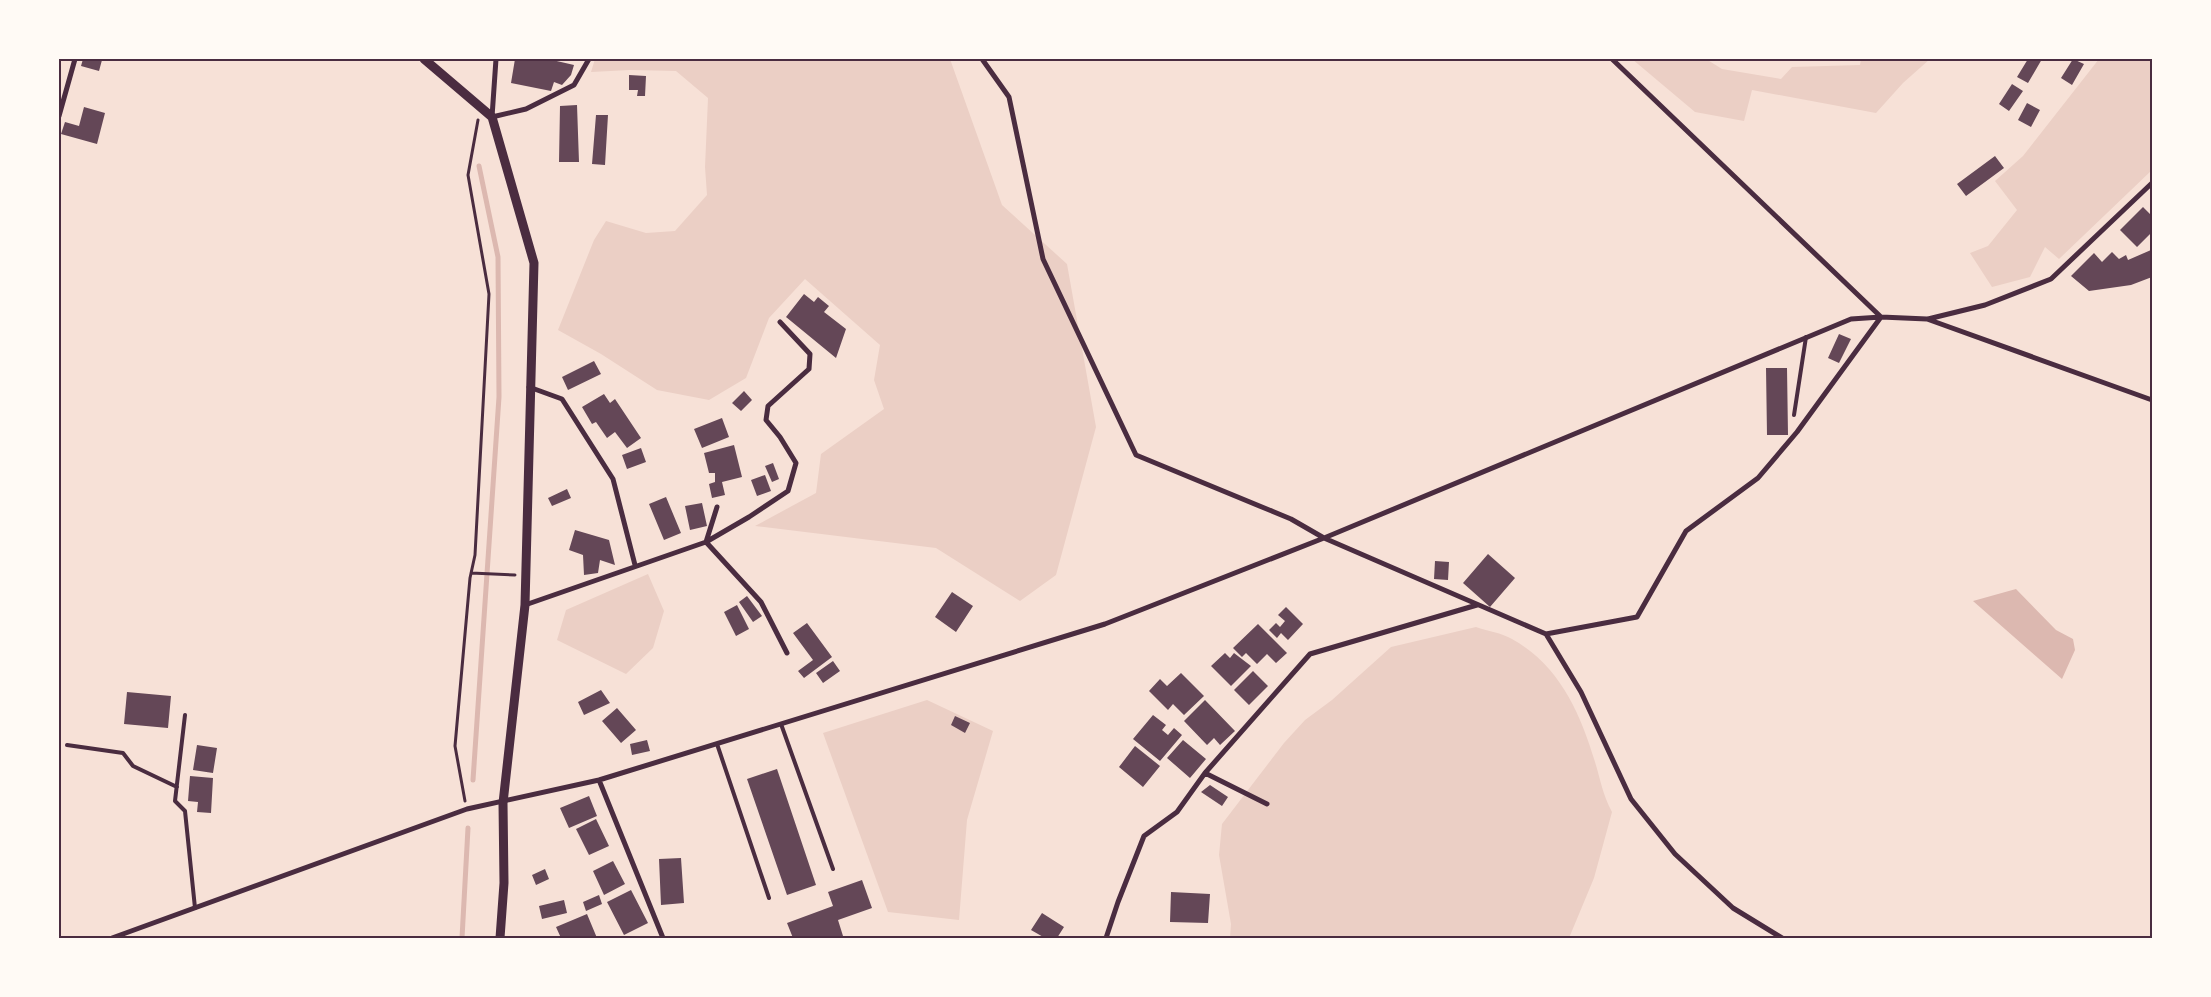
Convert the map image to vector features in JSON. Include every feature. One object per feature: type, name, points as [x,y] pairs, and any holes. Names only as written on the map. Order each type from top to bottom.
[{"type":"street","points":[[59,116],[75,59]]},
{"type":"street","points":[[424,59],[492,117]]},
{"type":"street","points":[[496,59],[492,117],[534,263],[529,387],[525,605],[503,803],[504,883],[500,938]]},
{"type":"street","points":[[982,59],[1009,97],[1043,259],[1136,455],[1291,519],[1324,538],[1546,634],[1637,617],[1686,531],[1758,478],[1797,432],[1880,317]]},
{"type":"street","points":[[1612,59],[1880,317]]},
{"type":"street","points":[[492,117],[526,109],[574,85],[589,60]]},
{"type":"street","points":[[112,938],[467,809],[503,803],[599,780],[1105,624],[1324,538],[1851,319],[1880,317],[1927,319],[1985,305],[2050,279],[2152,183]]},
{"type":"street","points":[[1927,319],[2152,400]]},
{"type":"street","points":[[525,605],[635,565],[706,542],[788,491],[796,463],[780,436],[766,420],[768,406],[809,368],[810,354],[780,322]]},
{"type":"street","points":[[529,387],[562,399],[613,479],[635,565]]},
{"type":"street","points":[[706,542],[717,507]]},
{"type":"street","points":[[706,542],[761,602],[788,653]]},
{"type":"street","points":[[1106,938],[1144,836],[1177,812],[1205,773],[1310,654],[1477,605]]},
{"type":"street","points":[[1546,634],[1581,692],[1632,799],[1675,854],[1733,908],[1782,938]]},
{"type":"street","points":[[1205,773],[1267,804]]},
{"type":"street","points":[[599,780],[663,938]]},
{"type":"lane","points":[[1794,415],[1806,337]]},
{"type":"lane","points":[[186,715],[175,801],[185,811],[195,908]]},
{"type":"lane","points":[[781,724],[833,869]]},
{"type":"lane","points":[[717,744],[769,898]]},
{"type":"lane","points":[[67,745],[123,753],[133,766],[177,787]]},
{"type":"path","points":[[467,809],[455,746],[471,573],[475,555],[489,294],[468,175],[481,107]]},
{"type":"path","points":[[471,573],[525,575]]},
{"type":"shaded area","points":[[595,59],[950,59],[1002,205],[1067,264],[1096,427],[1056,575],[1020,601],[936,548],[755,526],[816,493],[821,454],[884,409],[874,380],[880,345],[805,279],[769,318],[746,378],[709,400],[657,390],[601,354],[558,330],[594,240],[606,221],[646,233],[675,231],[707,195],[705,167],[708,98],[676,71],[630,70],[591,72]]},
{"type":"shaded area","points":[[1632,59],[1706,59],[1722,69],[1781,79],[1792,67],[1860,65],[1861,59],[1930,59],[1903,83],[1876,113],[1752,90],[1744,121],[1695,112]]},
{"type":"shaded area","points":[[2099,59],[2152,59],[2152,170],[2059,259],[2045,247],[2030,277],[1992,287],[1970,253],[1988,246],[2017,210],[1995,181],[2023,156]]},
{"type":"shaded area","points":[[648,574],[664,611],[653,648],[626,674],[557,640],[566,610]]},
{"type":"shaded area","points":[[2016,589],[2056,630],[2073,639],[2075,650],[2062,679],[1973,601]]},
{"type":"shaded area","points":[[1476,627],[1512,639],[1543,662],[1555,676],[1575,708],[1612,812],[1594,878],[1569,938],[1230,938],[1231,924],[1219,855],[1222,824],[1284,743],[1305,720],[1332,700],[1391,647]]},
{"type":"shaded area","points":[[927,700],[993,731],[967,820],[959,920],[888,912],[823,733]]},
{"type":"building","points":[[83,59],[102,60],[99,71],[81,66]]},
{"type":"building","points":[[515,59],[548,59],[574,65],[571,75],[562,85],[554,82],[551,91],[511,83]]},
{"type":"building","points":[[2028,59],[2042,59],[2028,83],[2017,77]]},
{"type":"building","points":[[2073,59],[2084,64],[2072,85],[2061,78]]},
{"type":"building","points":[[629,75],[646,76],[645,96],[637,96],[638,90],[629,90]]},
{"type":"building","points":[[2012,84],[2023,91],[2009,111],[1999,104]]},
{"type":"building","points":[[2027,103],[2040,110],[2031,127],[2018,120]]},
{"type":"building","points":[[577,105],[579,162],[559,162],[560,106]]},
{"type":"building","points":[[84,107],[105,113],[97,144],[61,134],[65,122],[79,126]]},
{"type":"building","points":[[596,115],[608,115],[605,165],[592,164]]},
{"type":"building","points":[[1995,156],[2004,168],[1966,196],[1957,184]]},
{"type":"building","points":[[2143,207],[2152,216],[2152,232],[2137,247],[2120,230]]},
{"type":"building","points":[[2151,250],[2152,277],[2131,285],[2089,291],[2071,276],[2094,253],[2102,262],[2112,252],[2119,259],[2126,255],[2128,260]]},
{"type":"building","points":[[804,294],[814,302],[818,297],[829,306],[824,312],[846,329],[836,358],[786,317]]},
{"type":"building","points":[[1839,334],[1851,339],[1839,363],[1828,358]]},
{"type":"building","points":[[594,361],[601,374],[568,390],[562,377]]},
{"type":"building","points":[[1766,368],[1787,368],[1788,435],[1767,435]]},
{"type":"building","points":[[744,391],[752,400],[741,411],[732,403]]},
{"type":"building","points":[[604,394],[610,403],[615,399],[641,438],[627,448],[615,432],[607,438],[596,422],[592,424],[582,407]]},
{"type":"building","points":[[722,418],[729,437],[702,448],[694,429]]},
{"type":"building","points":[[734,445],[742,477],[722,482],[725,495],[712,498],[709,484],[715,482],[715,473],[709,473],[704,453]]},
{"type":"building","points":[[641,448],[646,462],[627,469],[622,455]]},
{"type":"building","points":[[773,463],[779,479],[772,482],[765,466]]},
{"type":"building","points":[[765,475],[771,491],[757,496],[751,480]]},
{"type":"building","points":[[567,489],[571,498],[552,506],[548,498]]},
{"type":"building","points":[[666,497],[681,533],[664,540],[649,504]]},
{"type":"building","points":[[702,503],[707,526],[690,530],[685,506]]},
{"type":"building","points":[[575,530],[609,540],[615,565],[600,560],[598,573],[584,575],[583,555],[569,550]]},
{"type":"building","points":[[1488,554],[1515,578],[1490,607],[1463,583]]},
{"type":"building","points":[[1435,561],[1449,562],[1448,580],[1434,579]]},
{"type":"building","points":[[952,592],[973,606],[956,632],[935,617]]},
{"type":"building","points":[[747,596],[762,616],[753,622],[739,602]]},
{"type":"building","points":[[737,605],[749,629],[736,636],[724,612]]},
{"type":"building","points":[[1286,607],[1303,624],[1288,640],[1281,633],[1277,638],[1269,630],[1276,623],[1280,627],[1285,621],[1278,615]]},
{"type":"building","points":[[807,623],[832,657],[804,678],[798,671],[813,660],[793,633]]},
{"type":"building","points":[[1258,624],[1287,653],[1276,663],[1267,654],[1257,664],[1246,653],[1242,657],[1233,648]]},
{"type":"building","points":[[1225,653],[1230,658],[1234,653],[1251,666],[1231,686],[1211,666]]},
{"type":"building","points":[[833,661],[840,671],[823,683],[816,673]]},
{"type":"building","points":[[1253,671],[1268,686],[1249,705],[1234,690]]},
{"type":"building","points":[[1181,673],[1204,696],[1184,715],[1173,704],[1168,710],[1149,691],[1160,679],[1167,686]]},
{"type":"building","points":[[601,690],[610,703],[584,715],[578,702]]},
{"type":"building","points":[[127,692],[171,696],[168,728],[124,724]]},
{"type":"building","points":[[1205,700],[1235,731],[1220,745],[1214,738],[1207,745],[1184,721]]},
{"type":"building","points":[[617,708],[636,730],[621,743],[602,721]]},
{"type":"building","points":[[1153,715],[1166,725],[1162,730],[1168,735],[1174,728],[1182,735],[1160,761],[1133,739]]},
{"type":"building","points":[[955,716],[970,723],[965,733],[951,725]]},
{"type":"building","points":[[647,740],[650,751],[632,755],[630,744]]},
{"type":"building","points":[[1183,740],[1206,759],[1190,778],[1167,758]]},
{"type":"building","points":[[197,745],[217,748],[213,773],[193,770]]},
{"type":"building","points":[[1135,746],[1160,766],[1143,787],[1119,767]]},
{"type":"building","points":[[777,769],[816,885],[787,895],[747,779]]},
{"type":"building","points":[[190,776],[213,778],[211,813],[197,812],[198,802],[188,801]]},
{"type":"building","points":[[1210,785],[1228,797],[1222,806],[1201,792]]},
{"type":"building","points":[[589,796],[597,816],[569,828],[560,808]]},
{"type":"building","points":[[596,819],[609,846],[589,855],[576,829]]},
{"type":"building","points":[[681,858],[684,903],[661,905],[659,859]]},
{"type":"building","points":[[613,861],[625,884],[604,895],[593,871]]},
{"type":"building","points":[[545,869],[549,879],[536,885],[532,875]]},
{"type":"building","points":[[862,880],[872,908],[838,920],[843,936],[837,938],[793,938],[787,923],[833,906],[828,892]]},
{"type":"building","points":[[631,890],[648,923],[624,935],[607,902]]},
{"type":"building","points":[[1171,892],[1210,894],[1208,923],[1170,922]]},
{"type":"building","points":[[599,895],[602,904],[586,911],[583,902]]},
{"type":"building","points":[[564,900],[567,913],[542,919],[539,906]]},
{"type":"building","points":[[1042,913],[1064,927],[1057,938],[1045,938],[1031,930]]},
{"type":"building","points":[[587,914],[597,938],[561,938],[556,927]]},
{"type":"waterway","points":[[473,780],[499,397],[498,257],[479,166]]},
{"type":"waterway","points":[[462,938],[468,828]]}]
